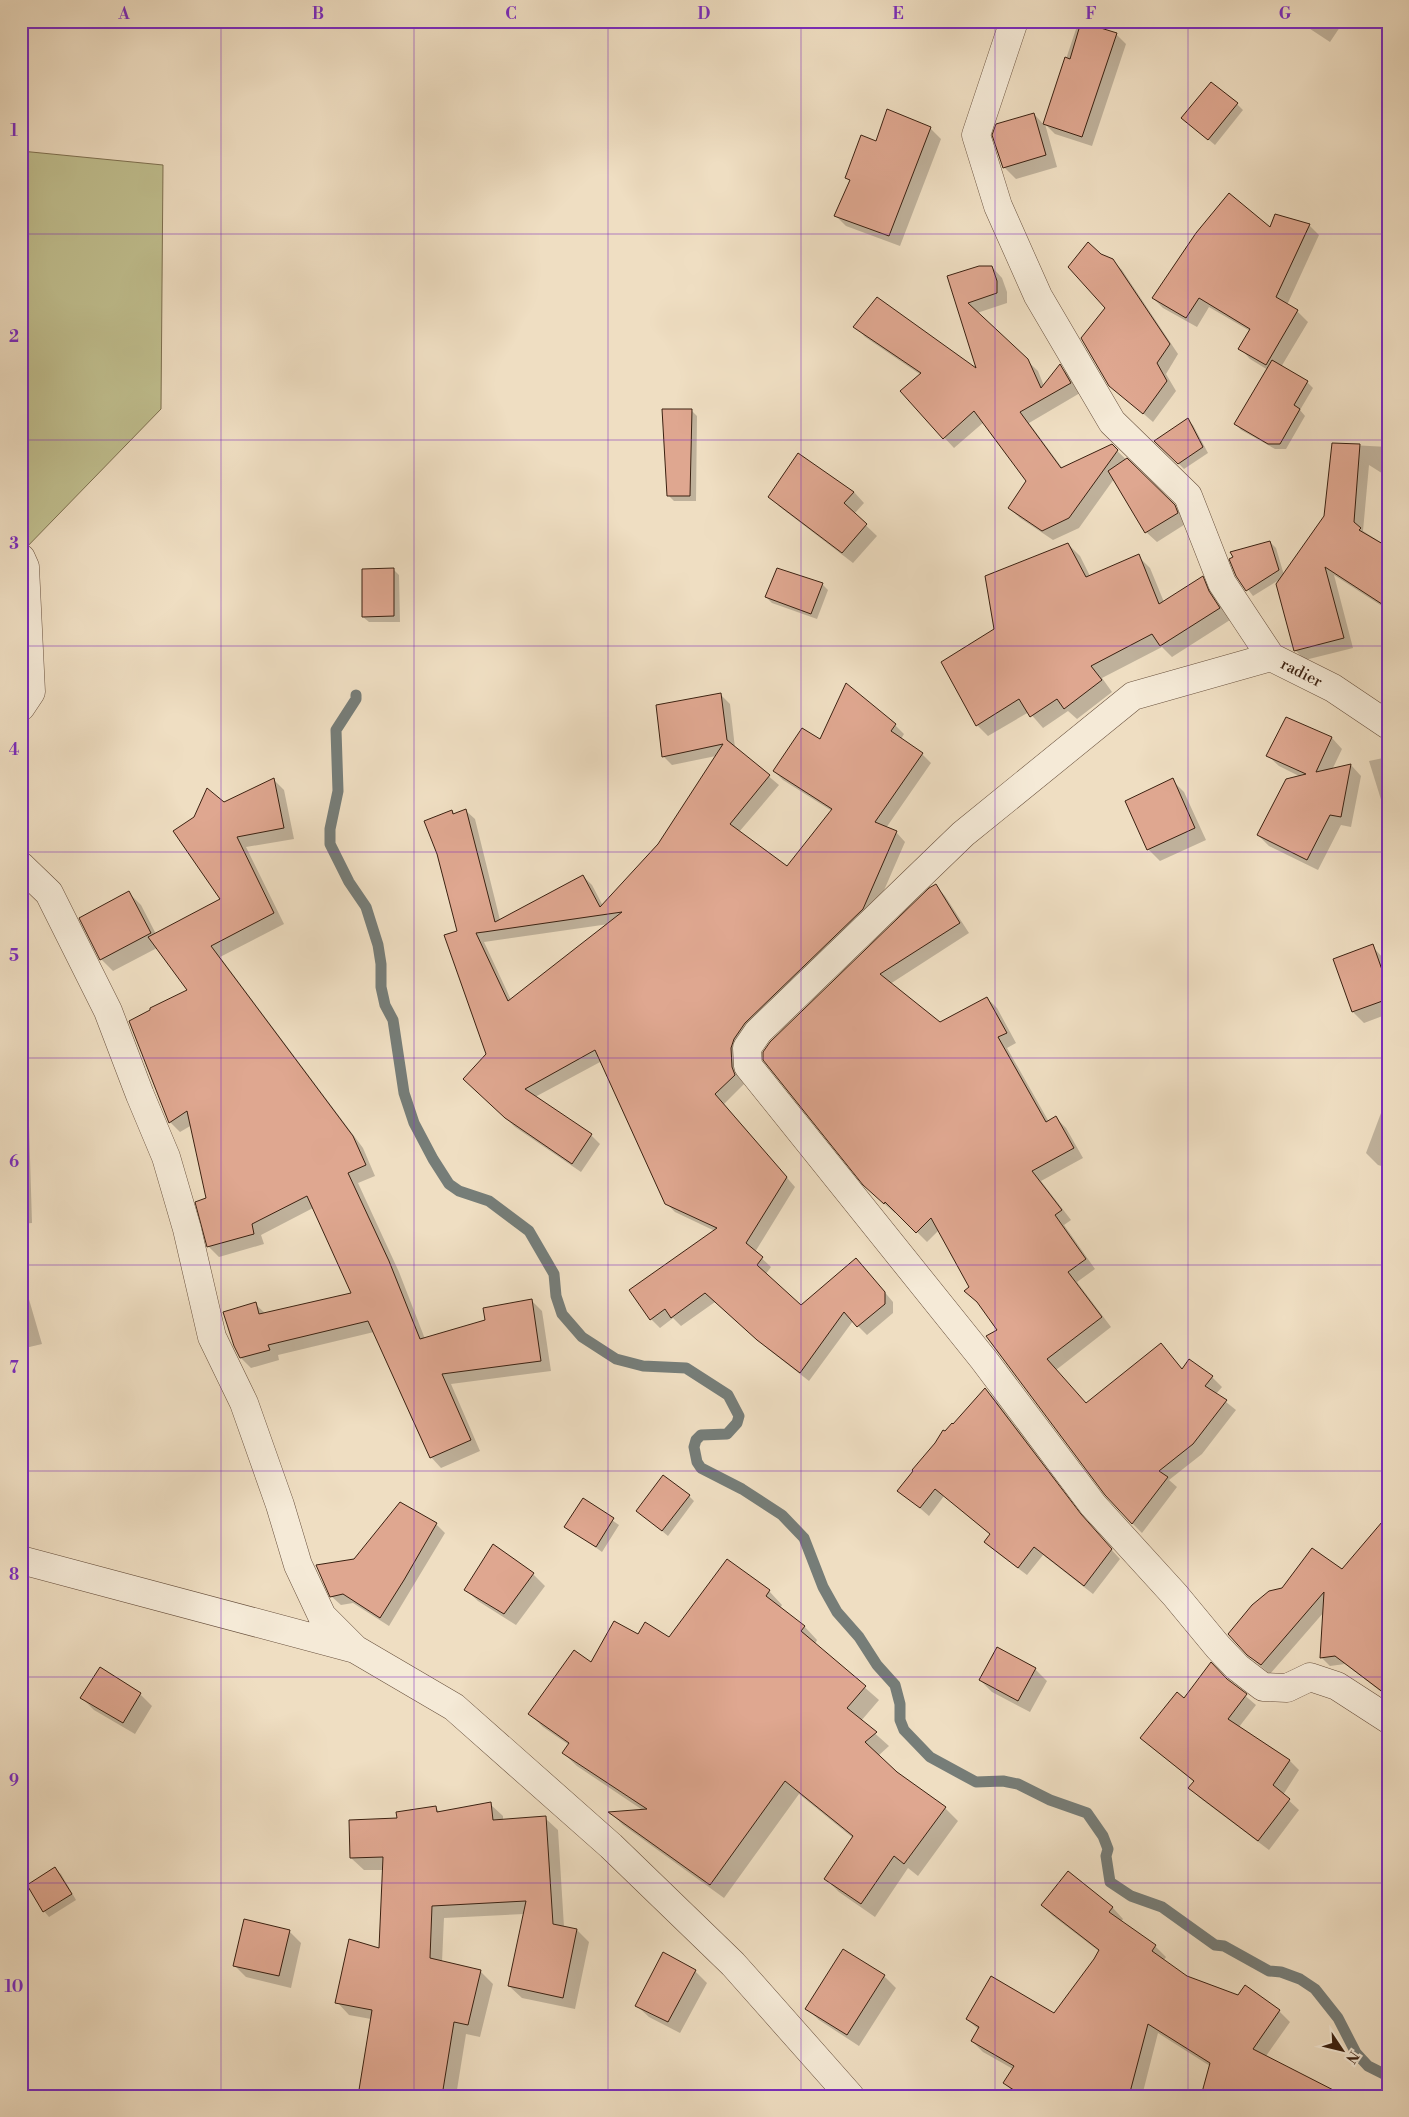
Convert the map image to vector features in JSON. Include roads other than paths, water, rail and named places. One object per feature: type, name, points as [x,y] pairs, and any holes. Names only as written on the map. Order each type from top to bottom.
[{"type":"street","points":[[1014,21],[976,135],[998,206],[1038,296],[1112,422],[1188,496],[1222,583],[1271,657],[1133,696],[963,834],[928,866],[758,1032],[747,1048],[748,1066],[984,1360],[1093,1505],[1237,1667],[1263,1687],[1287,1688],[1310,1677],[1337,1686],[1388,1719]]},
{"type":"street","points":[[21,558],[25,567],[31,692],[21,707]]},
{"type":"street","name":"radier","points":[[1271,657],[1333,688],[1388,725]]},
{"type":"street","points":[[21,866],[49,893],[108,1011],[140,1096],[166,1157],[187,1229],[212,1337],[244,1403],[280,1505],[298,1565],[322,1616],[356,1649],[454,1707],[611,1846],[733,1964],[850,2096]]},
{"type":"street","points":[[21,1560],[356,1649]]},
{"type":"waterway","points":[[356,695],[356,699],[336,730],[338,791],[330,829],[330,844],[349,882],[366,907],[378,945],[381,964],[381,987],[385,1005],[393,1020],[404,1093],[414,1123],[449,1184],[459,1191],[489,1201],[529,1231],[554,1274],[556,1296],[562,1314],[582,1337],[616,1359],[643,1366],[686,1368],[728,1395],[739,1416],[737,1423],[727,1434],[701,1435],[696,1440],[694,1447],[697,1462],[701,1468],[742,1489],[782,1515],[804,1538],[823,1587],[837,1612],[859,1637],[877,1665],[895,1685],[900,1704],[900,1720],[904,1730],[930,1757],[976,1782],[1003,1781],[1018,1784],[1050,1800],[1087,1813],[1103,1836],[1108,1849],[1106,1856],[1110,1882],[1131,1896],[1162,1907],[1215,1945],[1224,1946],[1269,1971],[1281,1972],[1300,1979],[1315,1989],[1338,2018],[1356,2053],[1368,2066],[1388,2076]]}]
